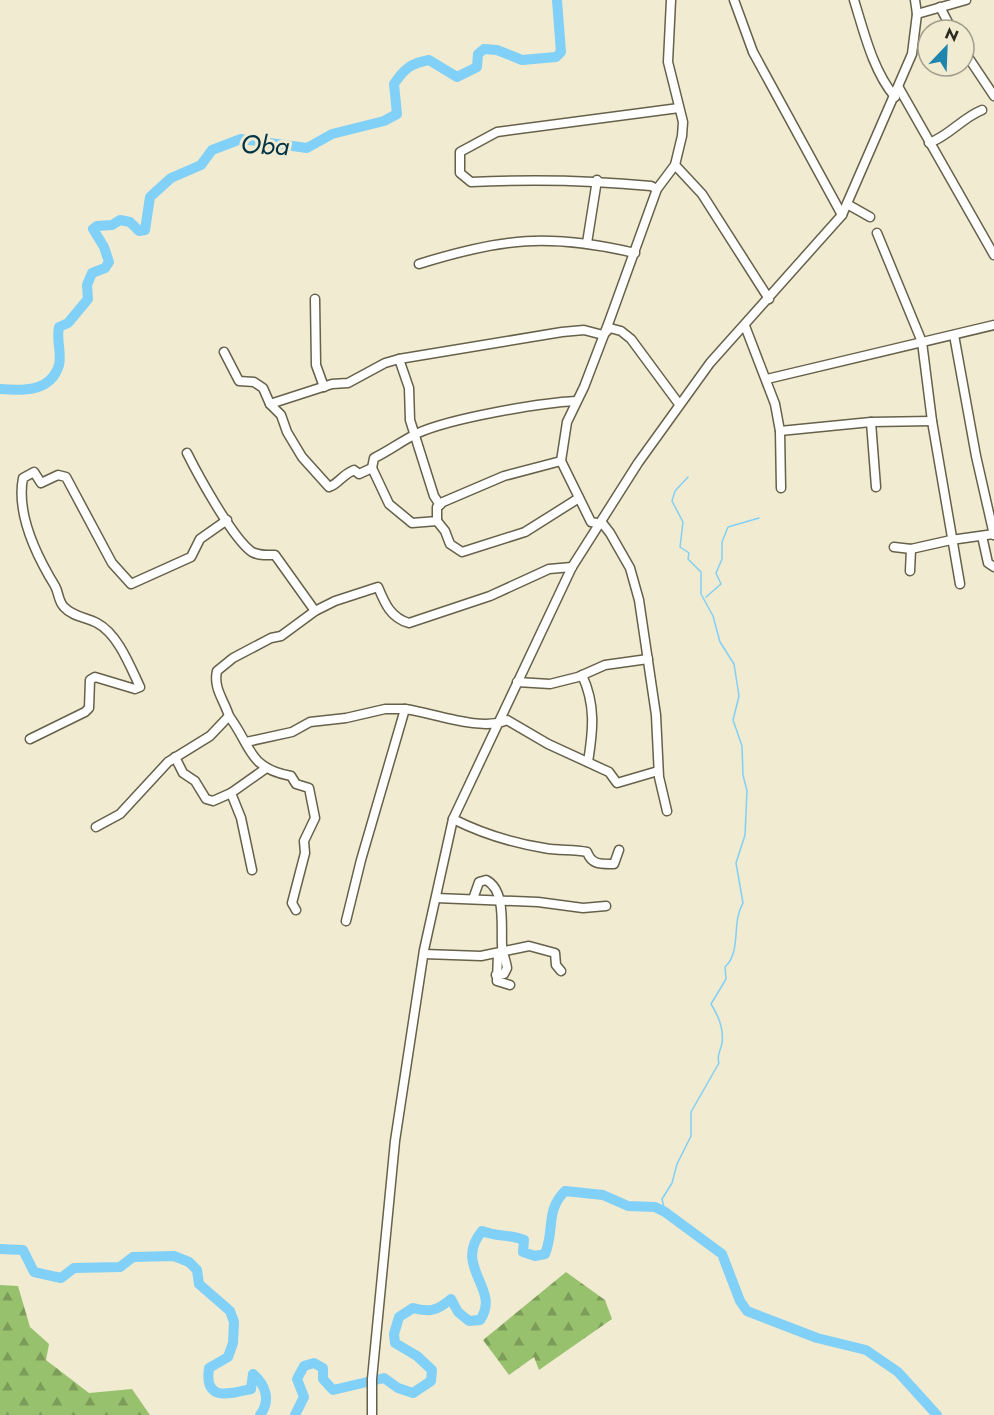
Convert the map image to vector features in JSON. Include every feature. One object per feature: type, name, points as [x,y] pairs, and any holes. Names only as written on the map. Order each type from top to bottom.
[{"type":"street","points":[[667,811],[658,771],[656,715],[648,659],[643,643],[639,600],[630,568],[603,524],[598,525],[591,522],[561,461],[567,422],[603,335],[657,189],[675,165],[682,136],[679,108],[668,62],[671,0]]},
{"type":"street","points":[[734,0],[753,52],[842,215]]},
{"type":"street","points":[[854,0],[886,87],[895,97]]},
{"type":"street","points":[[372,1415],[372,1379],[395,1141],[424,954],[453,819],[572,567],[598,525],[679,404],[710,363],[842,215],[912,54],[917,15],[915,0]]},
{"type":"street","points":[[917,15],[966,0]]},
{"type":"street","points":[[940,7],[946,18]]},
{"type":"street","points":[[976,69],[994,96]]},
{"type":"street","points":[[899,87],[994,255]]},
{"type":"street","points":[[657,189],[651,186],[597,180],[535,178],[471,182],[460,173],[460,152],[497,132],[679,108]]},
{"type":"street","points":[[929,143],[938,140],[973,113],[982,110]]},
{"type":"street","points":[[675,165],[702,195],[769,299]]},
{"type":"street","points":[[587,243],[597,180]]},
{"type":"street","points":[[847,204],[870,217]]},
{"type":"street","points":[[877,232],[922,342],[932,421],[960,584]]},
{"type":"street","points":[[419,264],[470,248],[554,239],[587,243],[634,254]]},
{"type":"street","points":[[315,299],[316,365],[324,387]]},
{"type":"street","points":[[767,380],[994,325]]},
{"type":"street","points":[[745,326],[767,380],[780,431],[781,488]]},
{"type":"street","points":[[603,335],[610,328],[615,328],[631,339],[679,404]]},
{"type":"street","points":[[270,404],[324,387],[355,381],[385,363],[399,359],[562,332],[584,330],[603,335]]},
{"type":"street","points":[[894,547],[911,549],[951,540],[994,535],[976,456],[954,336]]},
{"type":"street","points":[[224,352],[239,381],[254,382],[262,388],[270,404],[281,415],[287,432],[311,470],[328,488],[336,484],[340,476],[354,470],[359,474],[372,468]]},
{"type":"street","points":[[399,359],[405,370],[410,400],[410,420],[417,433],[434,496],[440,505]]},
{"type":"street","points":[[436,521],[412,523],[389,504],[372,468],[374,458],[417,433],[468,420],[576,401]]},
{"type":"street","points":[[780,431],[871,422],[932,421]]},
{"type":"street","points":[[871,422],[876,487]]},
{"type":"street","points":[[187,453],[199,478],[250,551],[261,556],[275,555],[315,611]]},
{"type":"street","points":[[561,461],[504,476],[440,505],[437,507],[436,521],[445,531],[450,544],[462,552],[525,532],[579,498]]},
{"type":"street","points":[[30,740],[85,712],[89,708],[90,680],[95,677],[135,689],[140,687],[117,640],[95,621],[76,616],[61,605],[56,589],[44,570],[21,505],[23,478],[34,472],[40,483],[58,475],[66,477],[112,563],[131,584],[191,557],[200,539],[227,520]]},
{"type":"street","points":[[982,536],[988,562],[994,567]]},
{"type":"street","points":[[910,571],[911,549]]},
{"type":"street","points":[[296,910],[292,903],[304,859],[304,841],[315,818],[309,788],[296,784],[291,776],[265,769],[257,762],[229,716],[225,701],[215,685],[217,671],[233,658],[270,638],[282,636],[315,611],[335,601],[378,587],[397,620],[409,623],[490,596],[549,569],[572,567]]},
{"type":"street","points":[[517,682],[550,684],[582,675],[605,665],[648,659]]},
{"type":"street","points":[[582,675],[589,690],[594,713],[588,762]]},
{"type":"street","points":[[246,742],[292,732],[310,722],[346,718],[385,709],[405,709],[496,725],[507,720],[549,744],[609,772],[617,783],[658,771]]},
{"type":"street","points":[[346,921],[361,860],[384,788],[405,709]]},
{"type":"street","points":[[96,827],[120,814],[175,758],[210,736],[229,716]]},
{"type":"street","points":[[175,758],[183,773],[195,780],[206,799],[213,801],[231,793],[265,769]]},
{"type":"street","points":[[231,793],[241,818],[252,870]]},
{"type":"street","points":[[453,819],[509,840],[546,849],[587,852],[590,860],[596,864],[614,864],[619,850]]},
{"type":"street","points":[[473,899],[479,882],[486,880],[492,883],[503,908],[497,981],[510,985]]},
{"type":"street","points":[[436,898],[499,900],[583,908],[606,906]]},
{"type":"street","points":[[424,954],[501,954],[529,946],[555,953],[556,965],[561,971]]},
{"type":"green space","points":[[566,1272],[605,1300],[612,1319],[539,1370],[534,1357],[509,1375],[483,1340]]},
{"type":"green space","points":[[0,1285],[18,1286],[30,1327],[49,1344],[46,1360],[89,1393],[132,1389],[150,1415],[0,1415]]},
{"type":"waterway","name":"Oba","points":[[0,389],[35,388],[43,385],[55,374],[60,360],[59,327],[68,323],[88,299],[87,285],[92,273],[105,268],[109,262],[104,247],[93,229],[97,226],[112,225],[120,220],[130,222],[139,231],[145,230],[150,197],[171,178],[201,165],[212,150],[241,139],[307,148],[332,134],[384,121],[397,114],[394,84],[405,71],[417,63],[429,60],[457,77],[477,67],[478,54],[484,49],[497,50],[522,60],[556,57],[561,52],[557,0]]},
{"type":"waterway","points":[[665,1212],[662,1199],[672,1183],[677,1164],[691,1136],[691,1112],[719,1063],[722,1033],[718,1017],[711,1004],[726,979],[725,967],[733,953],[739,911],[743,903],[736,863],[745,835],[747,791],[743,775],[742,746],[733,720],[739,696],[734,664],[720,642],[713,616],[701,594],[701,572],[688,559],[689,553],[680,547],[683,522],[672,501],[675,491],[688,477]]},
{"type":"waterway","points":[[706,597],[721,584],[716,573],[722,559],[722,542],[728,527],[759,518]]},
{"type":"waterway","points":[[295,1415],[304,1397],[297,1379],[304,1366],[314,1363],[323,1368],[323,1379],[333,1390],[384,1378],[398,1388],[413,1393],[431,1381],[432,1370],[417,1356],[395,1343],[394,1334],[399,1317],[413,1308],[434,1310],[451,1299],[458,1312],[469,1321],[480,1320],[485,1309],[485,1298],[472,1256],[474,1244],[482,1231],[524,1240],[523,1252],[535,1256],[545,1254],[555,1206],[565,1191],[603,1195],[628,1206],[655,1207],[665,1212],[722,1254],[740,1301],[747,1311],[817,1338],[866,1350],[898,1372],[937,1415]]},
{"type":"waterway","points":[[0,1249],[23,1250],[34,1272],[61,1278],[74,1268],[120,1267],[133,1257],[174,1256],[189,1262],[197,1270],[199,1284],[230,1311],[234,1322],[233,1343],[228,1357],[209,1368],[210,1386],[214,1391],[226,1394],[251,1389],[253,1374],[261,1383],[265,1393],[265,1404],[260,1415]]}]
